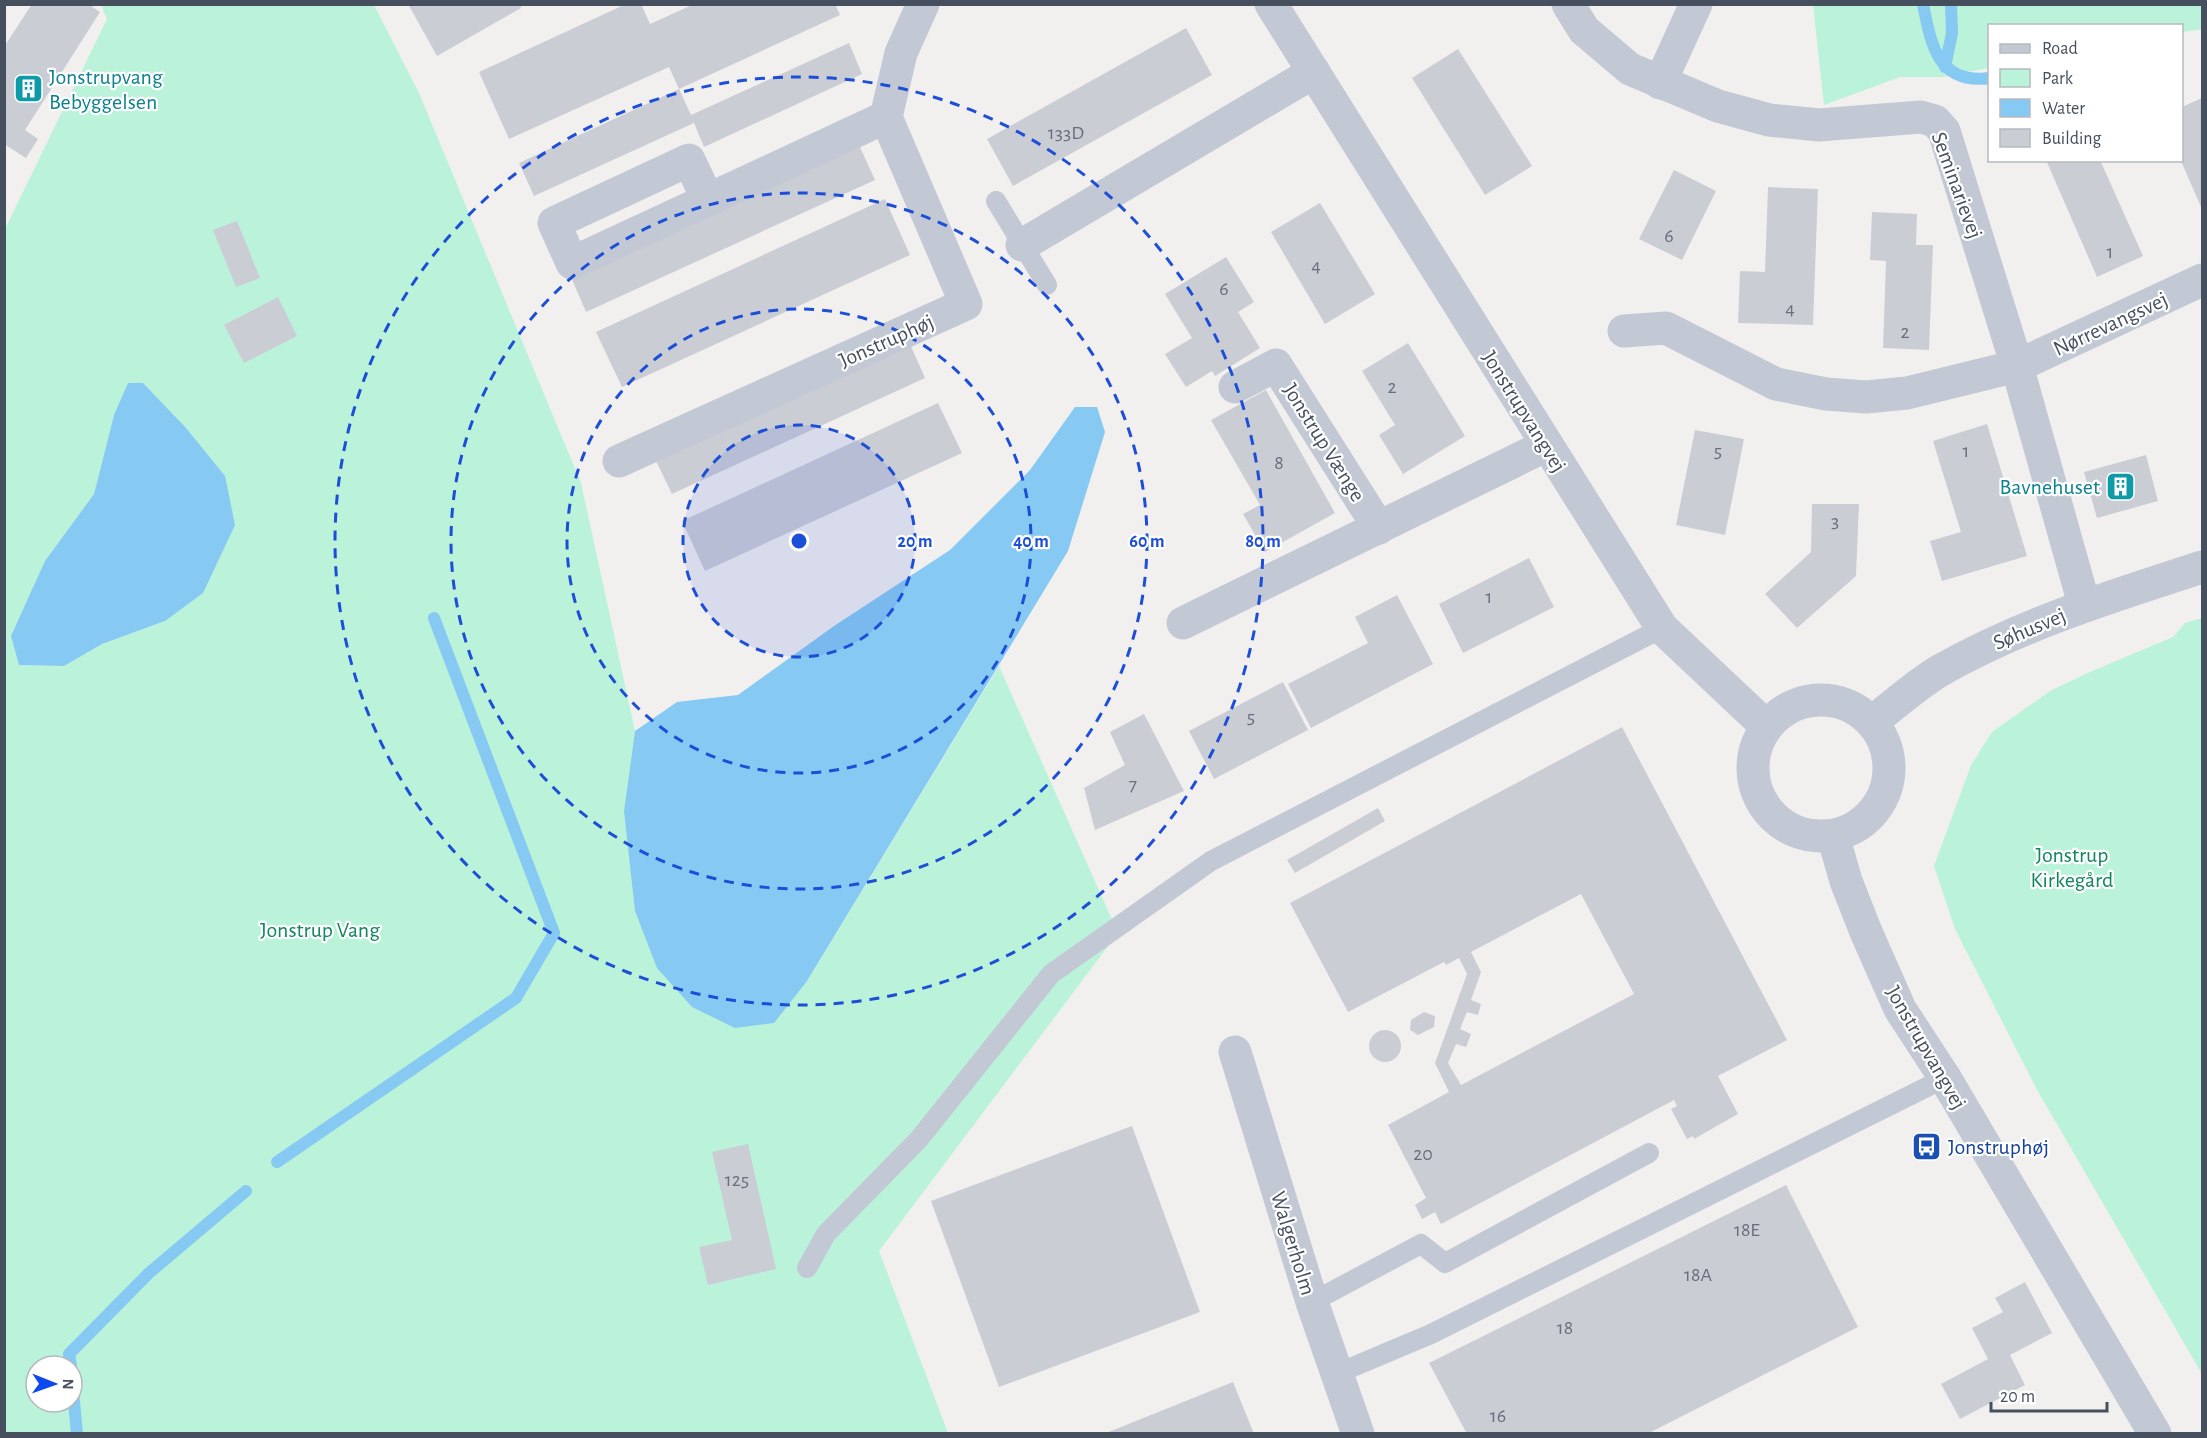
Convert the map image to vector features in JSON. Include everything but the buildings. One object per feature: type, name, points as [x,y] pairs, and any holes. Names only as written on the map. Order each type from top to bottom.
[{"type":"street","points":[[708,200],[886,117],[901,53],[922,4]]},
{"type":"street","name":"Jonstrupvangvej","points":[[1271,4],[1662,628],[1766,726]]},
{"type":"street","name":"Seminarievej","points":[[1568,4],[1584,30],[1630,69],[1718,106],[1769,120],[1819,125],[1921,117],[1935,121],[1944,131],[2017,366],[2084,604]]},
{"type":"street","points":[[1660,83],[1696,4]]},
{"type":"street","points":[[1022,245],[1314,72]]},
{"type":"street","name":"Jonstruphøj","points":[[619,461],[966,304],[886,117]]},
{"type":"street","name":"Nørrevangsvej","points":[[1624,331],[1666,328],[1776,384],[1836,395],[1866,397],[1907,393],[2017,366],[2202,280]]},
{"type":"street","name":"Jonstrup Vænge","points":[[1235,387],[1276,365],[1379,528]]},
{"type":"street","name":"Jonstrup Vænge","points":[[1183,623],[1547,446]]},
{"type":"street","name":"Søhusvej","points":[[1872,722],[1939,671],[2011,633],[2084,604],[2202,567]]},
{"type":"street","points":[[1819,700],[1838,702],[1857,710],[1872,722],[1882,737],[1889,772],[1885,790],[1877,807],[1866,820],[1851,830],[1833,836],[1815,836],[1797,832],[1781,824],[1768,811],[1758,795],[1753,778],[1753,760],[1766,726],[1781,712],[1799,703],[1819,700]]},
{"type":"street","name":"Jonstrupvangvej","points":[[1833,836],[1846,881],[1900,1009],[1945,1078],[2155,1434]]},
{"type":"street","name":"Walgerholm","points":[[1235,1052],[1312,1302],[1358,1434]]},
{"type":"lane","points":[[996,201],[1047,285]]},
{"type":"lane","points":[[807,1268],[826,1234],[919,1138],[1051,974],[1212,861],[1662,628]]},
{"type":"lane","points":[[1336,1374],[1442,1329],[1945,1078]]},
{"type":"lane","points":[[1312,1302],[1421,1244],[1445,1263],[1649,1154]]},
{"type":"green space","name":"Jonstrup Vang","points":[[101,5],[374,5],[419,93],[581,483],[635,731],[624,811],[807,981],[999,666],[1118,933],[879,1251],[948,1433],[5,1433],[4,231],[107,19]],"holes":[[[143,383],[225,476],[165,621],[102,644],[64,666],[19,665],[12,636],[45,561],[94,494],[114,415]]]},
{"type":"green space","points":[[1813,5],[2202,5],[2202,29],[2183,32],[2183,24],[1988,24],[1988,68],[1942,77],[1900,77],[1824,105]]},
{"type":"green space","name":"Jonstrup Kirkegård","points":[[2202,618],[2202,1374],[2036,1088],[1955,929],[1934,866],[1971,765],[1992,732],[2050,691],[2173,637],[2185,623]]},
{"type":"water","points":[[128,383],[143,383],[186,428],[225,476],[235,525],[203,593],[165,621],[102,644],[64,666],[19,665],[11,636],[45,561],[94,494],[114,415]]},
{"type":"water","points":[[1075,407],[1097,407],[1105,432],[1068,551],[807,981],[774,1023],[735,1028],[692,1007],[657,968],[635,911],[624,811],[635,731],[677,702],[738,695],[834,626],[950,550],[1030,470]]},
{"type":"waterway","points":[[1923,4],[1934,47],[1940,59],[1959,75],[1973,79],[1988,78]]},
{"type":"waterway","points":[[1945,67],[1952,33],[1951,4]]},
{"type":"waterway","points":[[277,1162],[516,998],[554,933],[434,618]]},
{"type":"waterway","points":[[69,1354],[149,1273],[246,1191]]},
{"type":"waterway","points":[[75,1414],[77,1434]]},
{"type":"place","name":"Jonstrupvang Bebyggelsen","points":[[28,89]]},
{"type":"place","name":"Bavnehuset","points":[[2121,486]]},
{"type":"place","name":"Jonstruphøj","points":[[1927,1146]]}]
